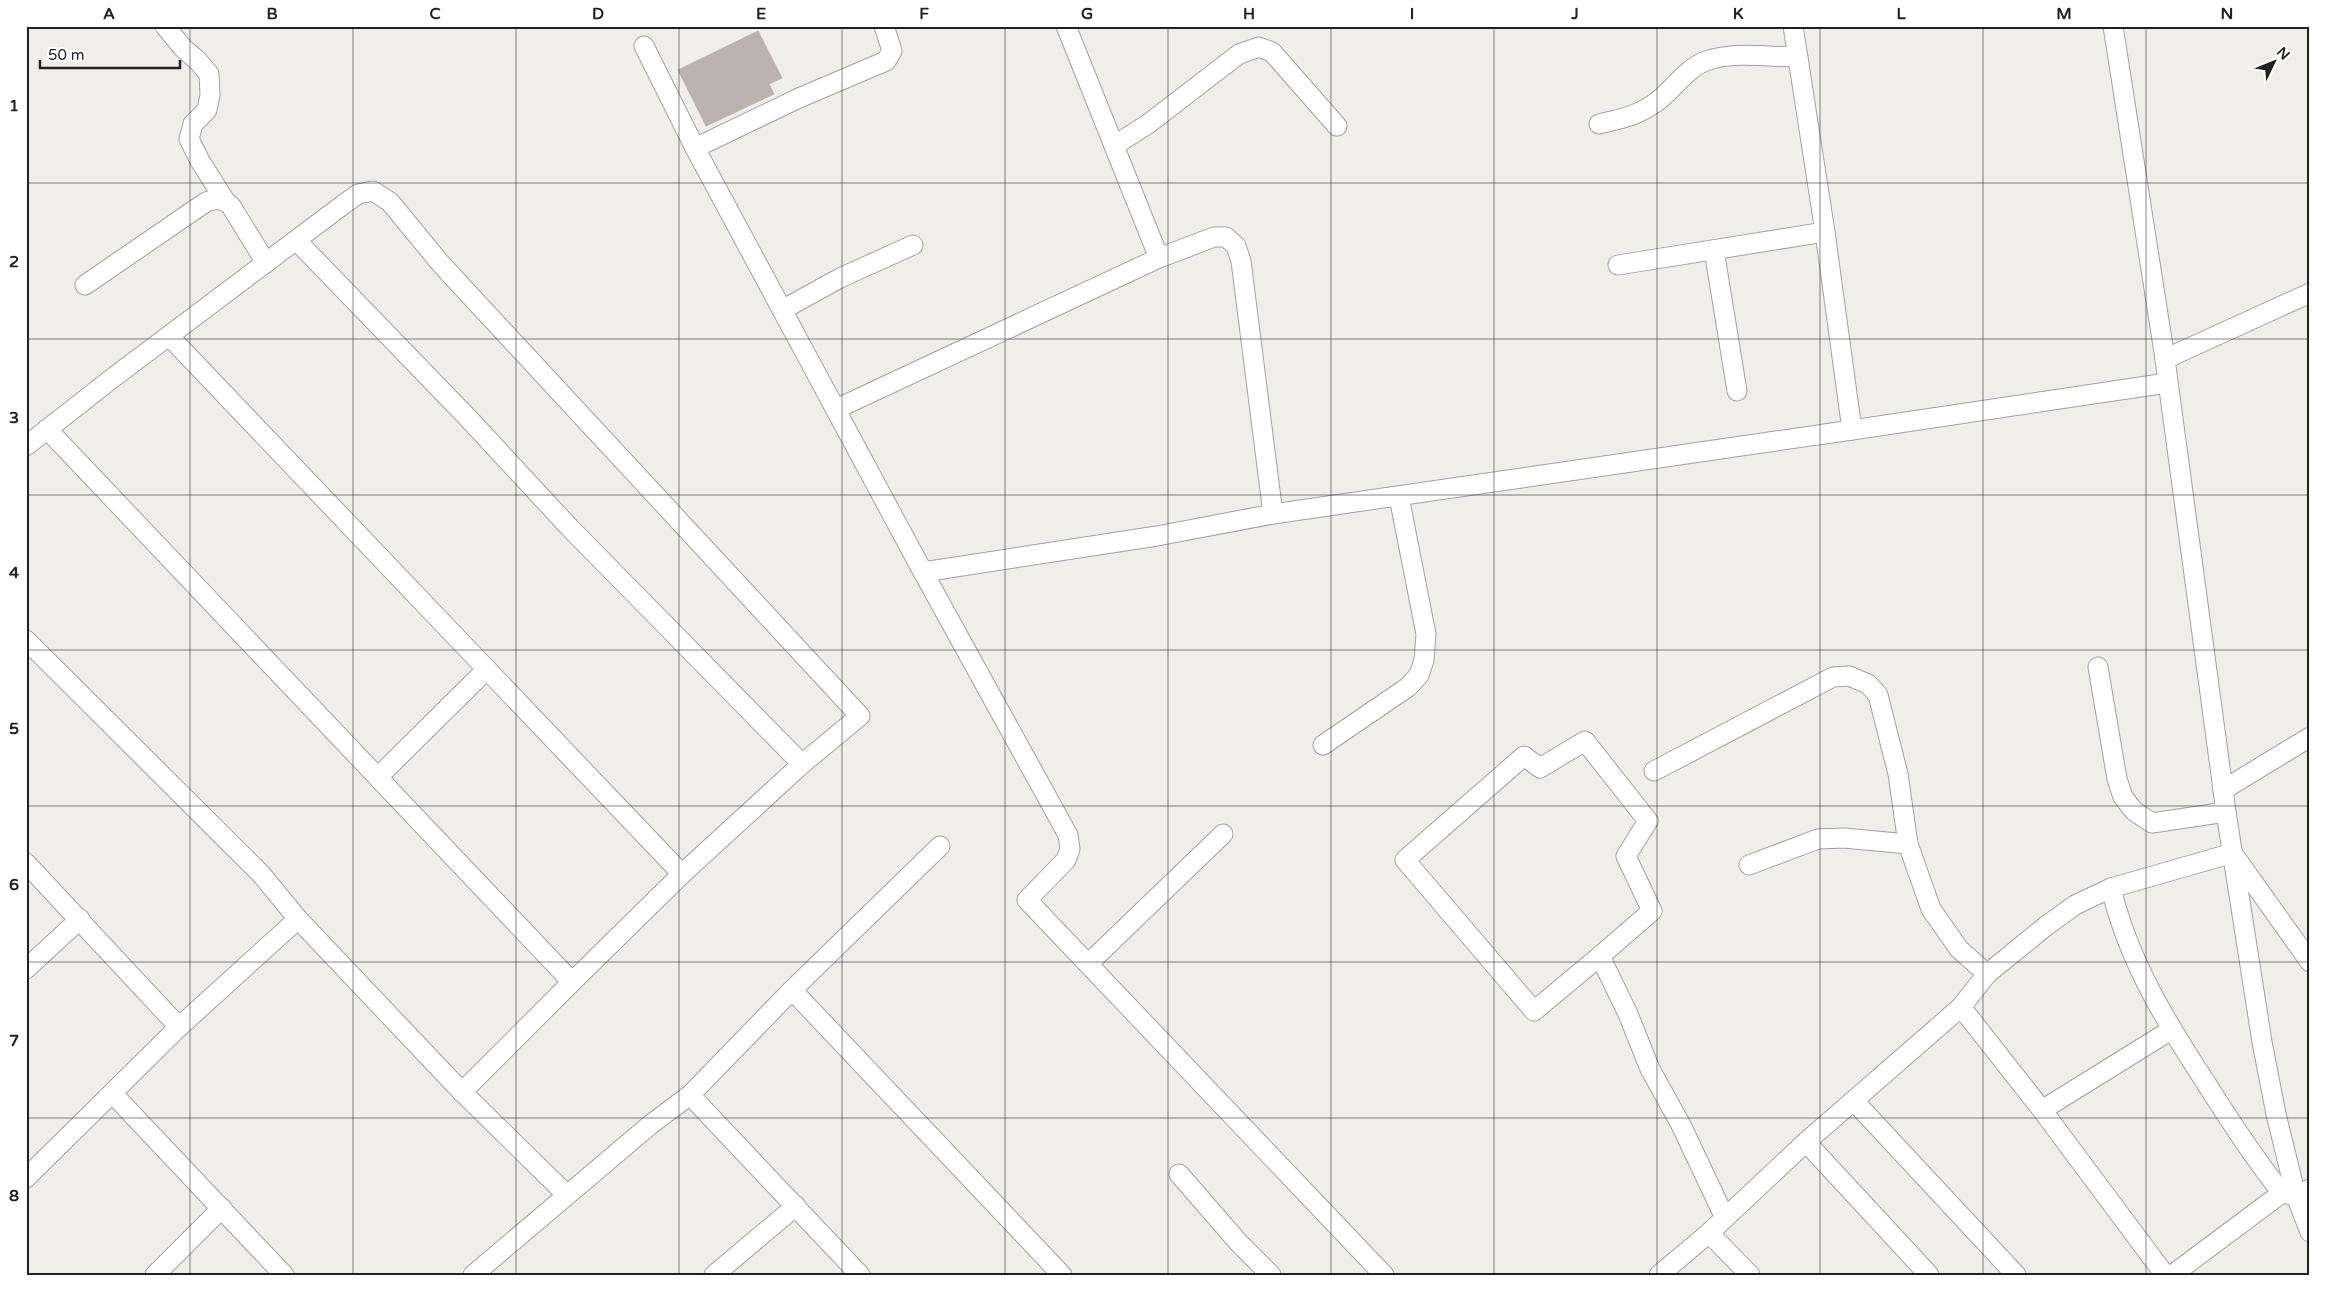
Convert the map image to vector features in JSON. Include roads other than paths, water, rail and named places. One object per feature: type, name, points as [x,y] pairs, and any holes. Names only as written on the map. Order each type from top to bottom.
[{"type":"street","points":[[165,26],[183,48],[209,74],[210,95],[207,110],[193,124],[190,139],[200,162],[224,199],[232,206],[266,263]]},
{"type":"street","points":[[695,148],[799,98],[886,61],[892,51],[884,26]]},
{"type":"street","points":[[1066,26],[1159,258]]},
{"type":"street","points":[[1793,26],[1825,232],[1852,430]]},
{"type":"street","points":[[2113,26],[2165,359],[2226,812],[2262,1042],[2276,1114],[2296,1193],[2310,1232]]},
{"type":"street","points":[[644,46],[695,148],[782,310],[923,572],[1068,835],[1070,849],[1066,860],[1027,900],[1384,1275]]},
{"type":"street","points":[[1115,145],[1148,124],[1239,54],[1259,47],[1272,52],[1337,126]]},
{"type":"street","points":[[1599,124],[1637,115],[1660,99],[1686,75],[1704,62],[1725,56],[1798,57]]},
{"type":"street","points":[[26,446],[358,194],[373,191],[390,202],[448,272],[860,716],[802,764],[682,874],[462,1092]]},
{"type":"street","points":[[85,285],[206,202],[216,198],[224,199]]},
{"type":"street","points":[[1618,265],[1825,232]]},
{"type":"street","points":[[836,409],[1159,258],[1214,237],[1226,237],[1236,246],[1241,261],[1273,514]]},
{"type":"street","points":[[296,240],[468,418],[570,528],[802,764]]},
{"type":"street","points":[[782,310],[840,278],[913,245]]},
{"type":"street","points":[[1714,250],[1737,391]]},
{"type":"street","points":[[2165,359],[2310,293]]},
{"type":"street","points":[[170,336],[682,874]]},
{"type":"street","points":[[923,572],[1157,536],[1273,514],[2167,383]]},
{"type":"street","points":[[47,429],[572,982]]},
{"type":"street","points":[[1323,745],[1408,687],[1419,674],[1424,660],[1426,634],[1399,497]]},
{"type":"street","points":[[26,640],[261,874],[298,919],[462,1092],[567,1195]]},
{"type":"street","points":[[2098,667],[2117,778],[2122,797],[2134,811],[2152,823],[2226,812]]},
{"type":"street","points":[[378,777],[487,669]]},
{"type":"street","points":[[1654,771],[1833,677],[1849,676],[1868,684],[1878,696],[1898,774],[1908,844],[1931,909],[1959,949],[1987,974]]},
{"type":"street","points":[[2223,790],[2310,737]]},
{"type":"street","points":[[1585,741],[1648,821],[1626,856],[1652,910],[1600,956],[1534,1011],[1405,860],[1524,756],[1540,768],[1585,741]]},
{"type":"street","points":[[1089,964],[1223,834]]},
{"type":"street","points":[[1749,865],[1818,840],[1844,838],[1908,844]]},
{"type":"street","points":[[473,1275],[650,1125],[690,1095],[792,990],[940,846]]},
{"type":"street","points":[[1659,1275],[1709,1233],[1806,1142],[1960,1007],[1987,974],[2046,926],[2075,905],[2111,888],[2233,852]]},
{"type":"street","points":[[2233,852],[2310,962]]},
{"type":"street","points":[[26,863],[179,1027]]},
{"type":"street","points":[[2111,888],[2118,918],[2136,962],[2171,1030],[2243,1142],[2296,1193]]},
{"type":"street","points":[[26,969],[80,919]]},
{"type":"street","points":[[26,1178],[179,1027],[298,919]]},
{"type":"street","points":[[1600,956],[1621,997],[1650,1069],[1681,1125],[1725,1218]]},
{"type":"street","points":[[792,990],[1062,1275]]},
{"type":"street","points":[[1960,1007],[2042,1110],[2165,1275]]},
{"type":"street","points":[[2042,1110],[2171,1030]]},
{"type":"street","points":[[113,1094],[284,1275]]},
{"type":"street","points":[[690,1095],[860,1275]]},
{"type":"street","points":[[1854,1101],[2016,1275]]},
{"type":"street","points":[[1806,1142],[1929,1275]]},
{"type":"street","points":[[1179,1174],[1239,1244],[1271,1275]]},
{"type":"street","points":[[2172,1275],[2296,1193]]},
{"type":"street","points":[[714,1275],[796,1206]]},
{"type":"street","points":[[156,1275],[222,1208]]},
{"type":"street","points":[[1709,1233],[1750,1275]]}]
